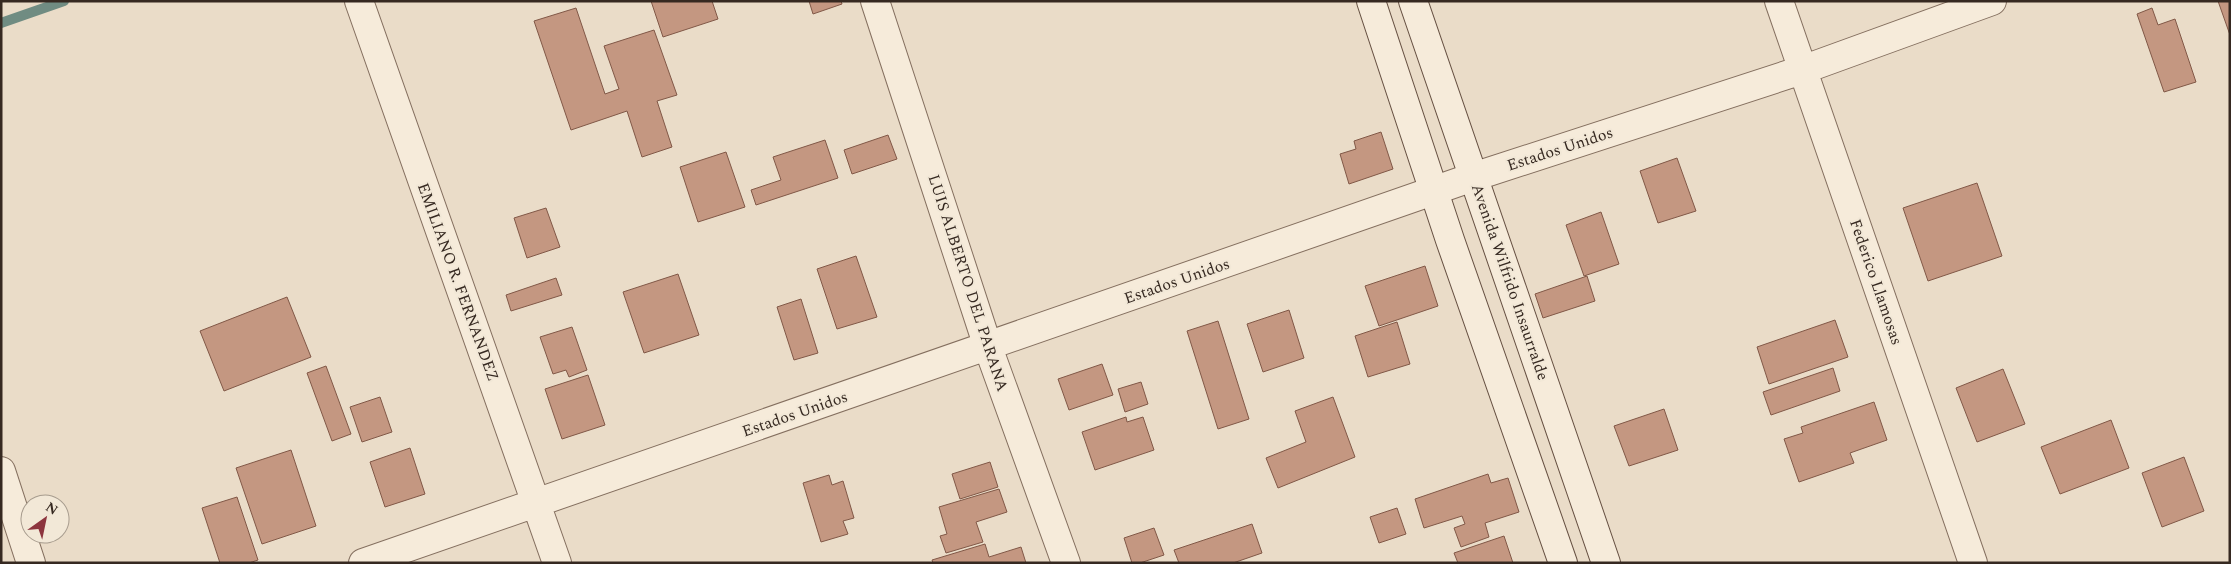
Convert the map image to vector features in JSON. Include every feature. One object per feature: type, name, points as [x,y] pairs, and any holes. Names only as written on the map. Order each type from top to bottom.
[{"type":"street","name":"EMILIANO R. FERNANDEZ","points":[[359,1],[557,563]]},
{"type":"street","name":"LUIS ALBERTO DEL PARANA","points":[[875,1],[988,347],[1066,563]]},
{"type":"street","points":[[1371,1],[1434,191],[1563,563]]},
{"type":"street","name":"Avenida Wilfrido Insaurralde","points":[[1412,1],[1606,563]]},
{"type":"street","name":"Federico Llamosas","points":[[1779,1],[1973,563]]},
{"type":"street","name":"Estados Unidos","points":[[363,563],[1473,177],[1802,70],[1992,1]]},
{"type":"street","points":[[1,471],[31,563]]},
{"type":"building","points":[[651,1],[712,1],[718,19],[663,37]]},
{"type":"building","points":[[809,1],[841,1],[842,4],[813,14]]},
{"type":"building","points":[[2218,1],[2230,1],[2230,35]]},
{"type":"building","points":[[576,8],[605,94],[619,89],[604,46],[654,30],[677,95],[657,101],[672,147],[642,157],[627,111],[571,130],[534,21]]},
{"type":"building","points":[[2152,8],[2158,25],[2175,19],[2196,82],[2164,92],[2137,14]]},
{"type":"building","points":[[1381,132],[1393,169],[1349,184],[1340,154],[1356,149],[1354,141]]},
{"type":"building","points":[[888,135],[897,159],[852,174],[844,150]]},
{"type":"building","points":[[825,140],[838,178],[756,205],[751,190],[781,180],[773,157]]},
{"type":"building","points":[[726,152],[745,207],[698,222],[680,167]]},
{"type":"building","points":[[1677,158],[1696,211],[1658,223],[1640,171]]},
{"type":"building","points":[[1977,183],[2002,256],[1928,281],[1903,208]]},
{"type":"building","points":[[546,208],[560,247],[527,258],[514,218]]},
{"type":"building","points":[[1601,212],[1619,264],[1584,276],[1566,225]]},
{"type":"building","points":[[856,256],[877,317],[837,329],[817,269]]},
{"type":"building","points":[[1425,266],[1438,306],[1379,326],[1365,286]]},
{"type":"building","points":[[678,274],[699,335],[644,353],[623,292]]},
{"type":"building","points":[[1587,276],[1595,301],[1543,318],[1535,294]]},
{"type":"building","points":[[556,278],[562,295],[511,311],[506,295]]},
{"type":"building","points":[[287,297],[311,357],[224,391],[200,331]]},
{"type":"building","points":[[801,299],[818,353],[794,360],[777,307]]},
{"type":"building","points":[[1289,310],[1304,358],[1263,372],[1247,324]]},
{"type":"building","points":[[1835,320],[1848,357],[1769,384],[1757,347]]},
{"type":"building","points":[[1218,321],[1249,419],[1218,429],[1187,331]]},
{"type":"building","points":[[1397,322],[1410,364],[1368,377],[1355,336]]},
{"type":"building","points":[[572,327],[587,370],[569,377],[566,370],[553,374],[540,337]]},
{"type":"building","points":[[1102,364],[1113,395],[1069,410],[1058,379]]},
{"type":"building","points":[[326,366],[351,434],[332,441],[307,373]]},
{"type":"building","points":[[1833,368],[1840,391],[1771,415],[1763,392]]},
{"type":"building","points":[[2003,369],[2025,424],[1977,442],[1956,388]]},
{"type":"building","points":[[588,375],[605,425],[562,439],[545,389]]},
{"type":"building","points":[[1141,382],[1148,404],[1125,412],[1118,389]]},
{"type":"building","points":[[380,397],[392,432],[362,442],[350,407]]},
{"type":"building","points":[[1333,397],[1355,457],[1278,488],[1266,458],[1306,442],[1295,411]]},
{"type":"building","points":[[1874,402],[1887,440],[1850,453],[1854,463],[1799,482],[1784,439],[1803,433],[1801,427]]},
{"type":"building","points":[[1664,409],[1678,450],[1629,466],[1614,426]]},
{"type":"building","points":[[1126,417],[1127,422],[1143,417],[1154,450],[1095,470],[1082,432]]},
{"type":"building","points":[[2111,420],[2129,468],[2060,494],[2041,447]]},
{"type":"building","points":[[410,448],[425,494],[385,507],[370,462]]},
{"type":"building","points":[[291,450],[316,526],[262,544],[236,468]]},
{"type":"building","points":[[2184,457],[2204,511],[2162,527],[2142,473]]},
{"type":"building","points":[[990,462],[998,487],[960,499],[952,474]]},
{"type":"building","points":[[1488,474],[1491,483],[1508,478],[1519,512],[1485,523],[1489,537],[1461,547],[1454,528],[1465,524],[1462,516],[1424,528],[1415,499]]},
{"type":"building","points":[[829,475],[832,485],[843,481],[854,518],[843,521],[848,534],[821,542],[803,483]]},
{"type":"building","points":[[999,489],[1007,512],[976,522],[983,542],[946,553],[940,536],[947,534],[939,507]]},
{"type":"building","points":[[237,497],[258,560],[249,563],[220,563],[202,508]]},
{"type":"building","points":[[1397,508],[1406,534],[1379,543],[1370,517]]},
{"type":"building","points":[[1252,524],[1262,553],[1233,563],[1179,563],[1174,550]]},
{"type":"building","points":[[1154,528],[1164,555],[1140,563],[1132,563],[1124,538]]},
{"type":"building","points":[[1504,536],[1513,563],[1458,563],[1454,553]]},
{"type":"building","points":[[985,544],[989,557],[1021,547],[1026,563],[933,563],[932,560]]},
{"type":"waterway","points":[[1,23],[64,1]]}]
